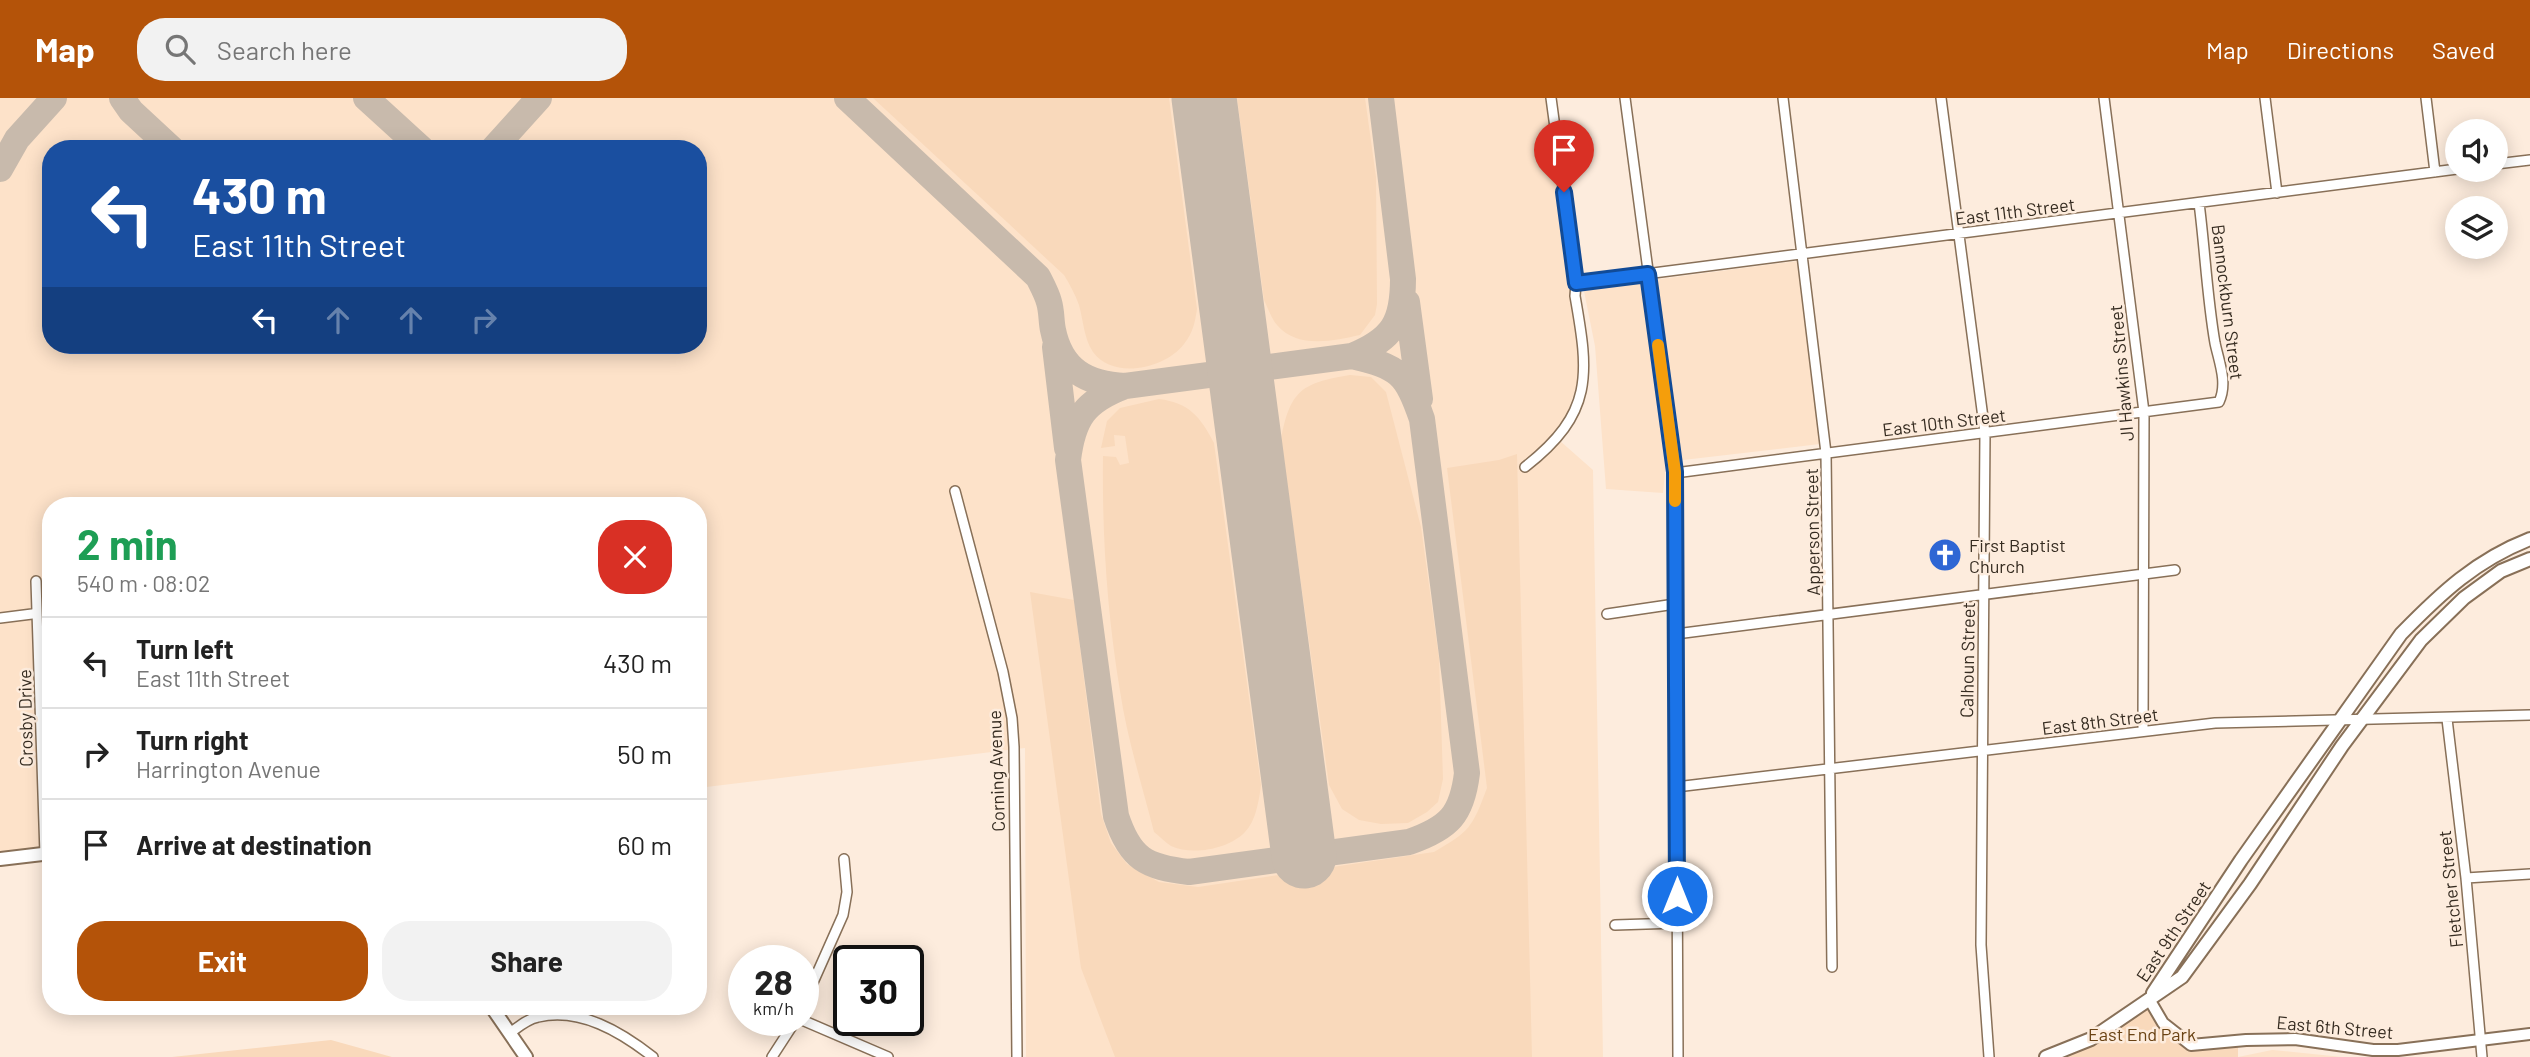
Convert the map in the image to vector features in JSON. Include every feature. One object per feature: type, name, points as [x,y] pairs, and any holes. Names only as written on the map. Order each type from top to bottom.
[{"type":"main road","name":"East 9th Street","points":[[2149,999],[2241,860],[2401,634],[2433,601],[2472,568],[2530,539]]},
{"type":"main road","name":"East 9th Street","points":[[2149,999],[2182,977],[2250,884],[2362,719],[2421,640],[2463,598],[2501,572],[2530,559]]},
{"type":"main road","points":[[0,859],[42,854]]},
{"type":"main road","points":[[2046,1057],[2091,1039],[2149,999]]},
{"type":"main road","points":[[497,1015],[526,1057]]},
{"type":"street","points":[[1525,467],[1561,432],[1569,420],[1581,395],[1585,372],[1551,98]]},
{"type":"street","points":[[1625,98],[1675,472],[1678,1057]]},
{"type":"street","name":"Apperson Street","points":[[1783,98],[1826,453],[1832,967]]},
{"type":"street","name":"Calhoun Street","points":[[1941,98],[1985,433],[1981,945],[1989,1057]]},
{"type":"street","name":"Jl Hawkins Street","points":[[2104,98],[2144,412],[2143,731]]},
{"type":"street","points":[[2265,98],[2277,193]]},
{"type":"street","points":[[2426,98],[2435,172]]},
{"type":"street","points":[[2508,163],[2530,160]]},
{"type":"street","name":"East 11th Street","points":[[1576,283],[2445,171]]},
{"type":"street","name":"Bannockburn Street","points":[[2199,203],[2222,376],[2221,398],[2217,403]]},
{"type":"street","name":"East 10th Street","points":[[1675,472],[2217,403]]},
{"type":"street","name":"Corning Avenue","points":[[955,491],[1003,672],[1012,718],[1017,1057]]},
{"type":"street","points":[[1676,634],[2175,570]]},
{"type":"street","name":"Crosby Drive","points":[[36,581],[42,796]]},
{"type":"street","points":[[1608,614],[1675,604]]},
{"type":"street","points":[[0,618],[32,614]]},
{"type":"street","name":"East 8th Street","points":[[1676,788],[2250,720],[2446,719],[2530,715]]},
{"type":"street","name":"Fletcher Street","points":[[2446,719],[2466,878],[2482,1057]]},
{"type":"street","points":[[819,969],[843,915],[847,892],[844,859]]},
{"type":"street","points":[[2466,878],[2530,874]]},
{"type":"street","points":[[1615,925],[1677,923]]},
{"type":"street","name":"East 6th Street","points":[[2149,999],[2163,1023],[2190,1045],[2295,1039],[2372,1050],[2398,1050],[2530,1034]]},
{"type":"street","points":[[510,1033],[538,1016],[572,1017],[610,1027],[653,1057]]},
{"type":"street","points":[[819,1027],[888,1057]]},
{"type":"street","points":[[772,1057],[786,1036]]},
{"type":"shaded area","points":[[0,98],[1546,98],[1574,281],[1580,374],[1559,440],[1593,470],[1603,1057],[1026,1057],[1025,748],[707,787],[707,497],[42,497],[42,847],[0,854]]},
{"type":"shaded area","points":[[1798,261],[1820,444],[1666,462],[1663,493],[1606,489],[1595,346],[1584,291]]},
{"type":"shaded area","points":[[2273,1050],[2342,1057],[2238,1057]]},
{"type":"green space","points":[[873,98],[1169,98],[1197,309],[1192,332],[1184,344],[1165,360],[1139,368],[1113,366],[1102,361],[1090,347],[1079,305],[1064,275]]},
{"type":"green space","points":[[1237,98],[1365,98],[1376,177],[1377,304],[1375,315],[1360,335],[1327,341],[1295,338],[1285,333],[1271,316],[1264,300]]},
{"type":"green space","points":[[1350,375],[1371,377],[1386,392],[1421,527],[1439,658],[1443,779],[1438,802],[1408,823],[1381,824],[1359,820],[1342,809],[1329,785],[1281,440],[1289,410],[1301,392],[1320,382]]},
{"type":"green space","points":[[1159,399],[1178,404],[1192,412],[1204,425],[1214,443],[1261,785],[1258,804],[1249,827],[1230,843],[1210,849],[1180,849],[1171,846],[1154,832],[1131,744],[1115,662],[1103,515],[1103,456],[1116,457],[1120,465],[1129,463],[1125,436],[1114,435],[1115,446],[1101,448],[1107,421],[1120,408]]},
{"type":"green space","points":[[1517,454],[1532,1057],[1115,1057],[1081,968],[1030,592],[1074,600],[1101,814],[1111,843],[1127,864],[1159,882],[1198,887],[1434,852],[1468,827],[1487,788],[1447,468],[1499,460]]},
{"type":"green space","name":"East End Park","points":[[2149,999],[2163,1023],[2190,1045],[2238,1041],[2238,1057],[2038,1057],[2055,1053]]},
{"type":"green space","points":[[331,1040],[392,1057],[172,1057]]},
{"type":"taxiway","points":[[0,169],[17,139],[54,98]]},
{"type":"taxiway","points":[[122,98],[131,111],[162,140]]},
{"type":"taxiway","points":[[366,98],[412,140]]},
{"type":"taxiway","points":[[501,140],[539,98]]},
{"type":"taxiway","points":[[847,98],[1038,277],[1051,309],[1057,344],[1069,365],[1088,378],[1125,386],[1352,356],[1386,336],[1398,318],[1403,279],[1381,98]]},
{"type":"taxiway","points":[[1407,302],[1420,399]]},
{"type":"taxiway","points":[[1055,347],[1067,448]]},
{"type":"taxiway","points":[[1125,386],[1100,398],[1083,413],[1073,433],[1068,460],[1116,816],[1127,842],[1142,858],[1161,867],[1189,872],[1409,842],[1444,825],[1457,810],[1461,800],[1467,773],[1422,419],[1411,391],[1399,374],[1381,364],[1352,356]]},
{"type":"runway","points":[[1204,98],[1304,856]]},
{"type":"slow traffic","points":[[1658,345],[1675,472],[1675,501]]},
{"type":"place","name":"First Baptist Church","points":[[1945,555]]},
{"type":"route","points":[[1564,192],[1576,283],[1648,274],[1675,472],[1677,896]]}]
